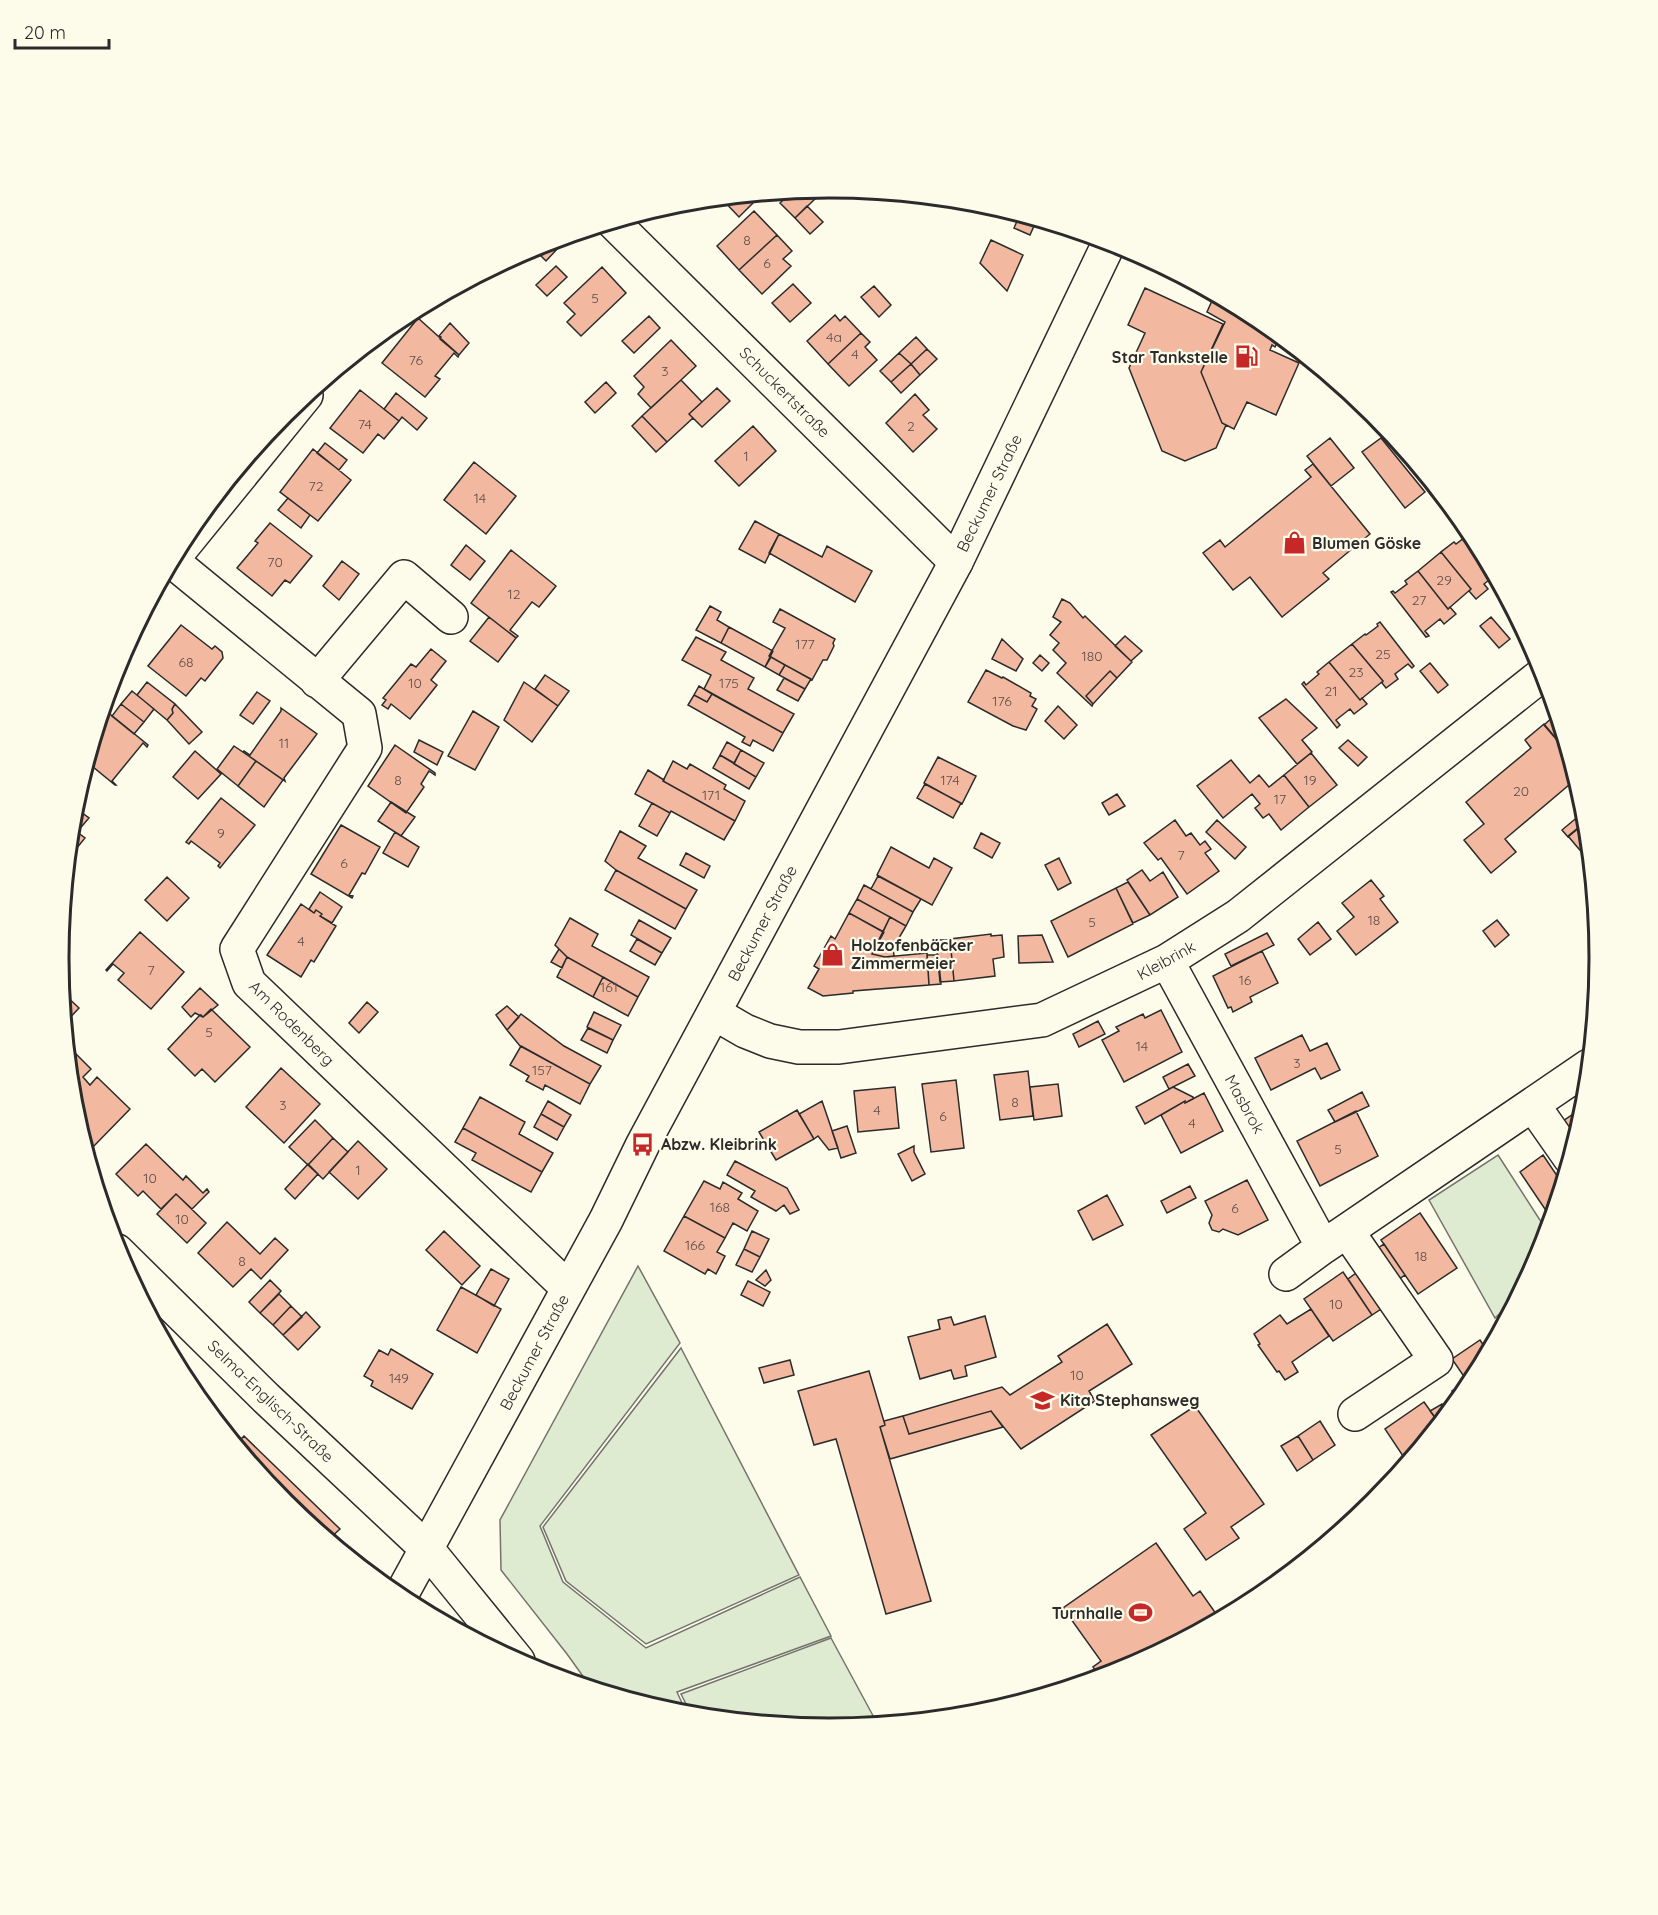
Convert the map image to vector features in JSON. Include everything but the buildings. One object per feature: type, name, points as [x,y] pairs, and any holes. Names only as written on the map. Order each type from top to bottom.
[{"type":"street","name":"Schuckertstraße","points":[[618,227],[956,562]]},
{"type":"street","name":"Beckumer Straße","points":[[405,1588],[606,1220],[643,1144],[956,562],[1106,250]]},
{"type":"street","name":"Am Rodenberg","points":[[178,566],[359,714],[365,748],[237,949],[249,983],[568,1288]]},
{"type":"street","points":[[317,681],[404,578],[451,617]]},
{"type":"street","name":"Kleibrink","points":[[714,1013],[745,1031],[770,1041],[799,1047],[840,1047],[1042,1020],[1167,962],[1238,916],[1536,679]]},
{"type":"street","name":"Masbrok","points":[[1167,962],[1335,1239],[1436,1360],[1354,1414]]},
{"type":"street","points":[[1286,1274],[1579,1073]]},
{"type":"street","points":[[1533,1105],[1564,1149]]},
{"type":"street","name":"Selma-Englisch-Straße","points":[[137,1271],[266,1398],[427,1549],[504,1644]]},
{"type":"green space","points":[[1498,1155],[1541,1222],[1511,1294],[1501,1312],[1495,1318],[1429,1200]]},
{"type":"green space","points":[[638,1266],[680,1343],[540,1526],[563,1582],[646,1648],[800,1577],[831,1636],[677,1692],[682,1703],[632,1692],[585,1677],[501,1570],[500,1520]]},
{"type":"green space","points":[[681,1348],[799,1575],[646,1644],[566,1581],[543,1527]]},
{"type":"green space","points":[[831,1638],[873,1716],[829,1718],[730,1711],[686,1704],[681,1694]]},
{"type":"place","name":"Star Tankstelle","points":[[1246,357]]},
{"type":"place","name":"Blumen Göske","points":[[1294,543]]},
{"type":"place","name":"Holzofenbäcker Zimmermeier","points":[[833,954]]},
{"type":"place","name":"Abzw. Kleibrink","points":[[643,1144]]},
{"type":"place","name":"Kita Stephansweg","points":[[1042,1400]]},
{"type":"place","name":"Turnhalle","points":[[1141,1613]]}]
